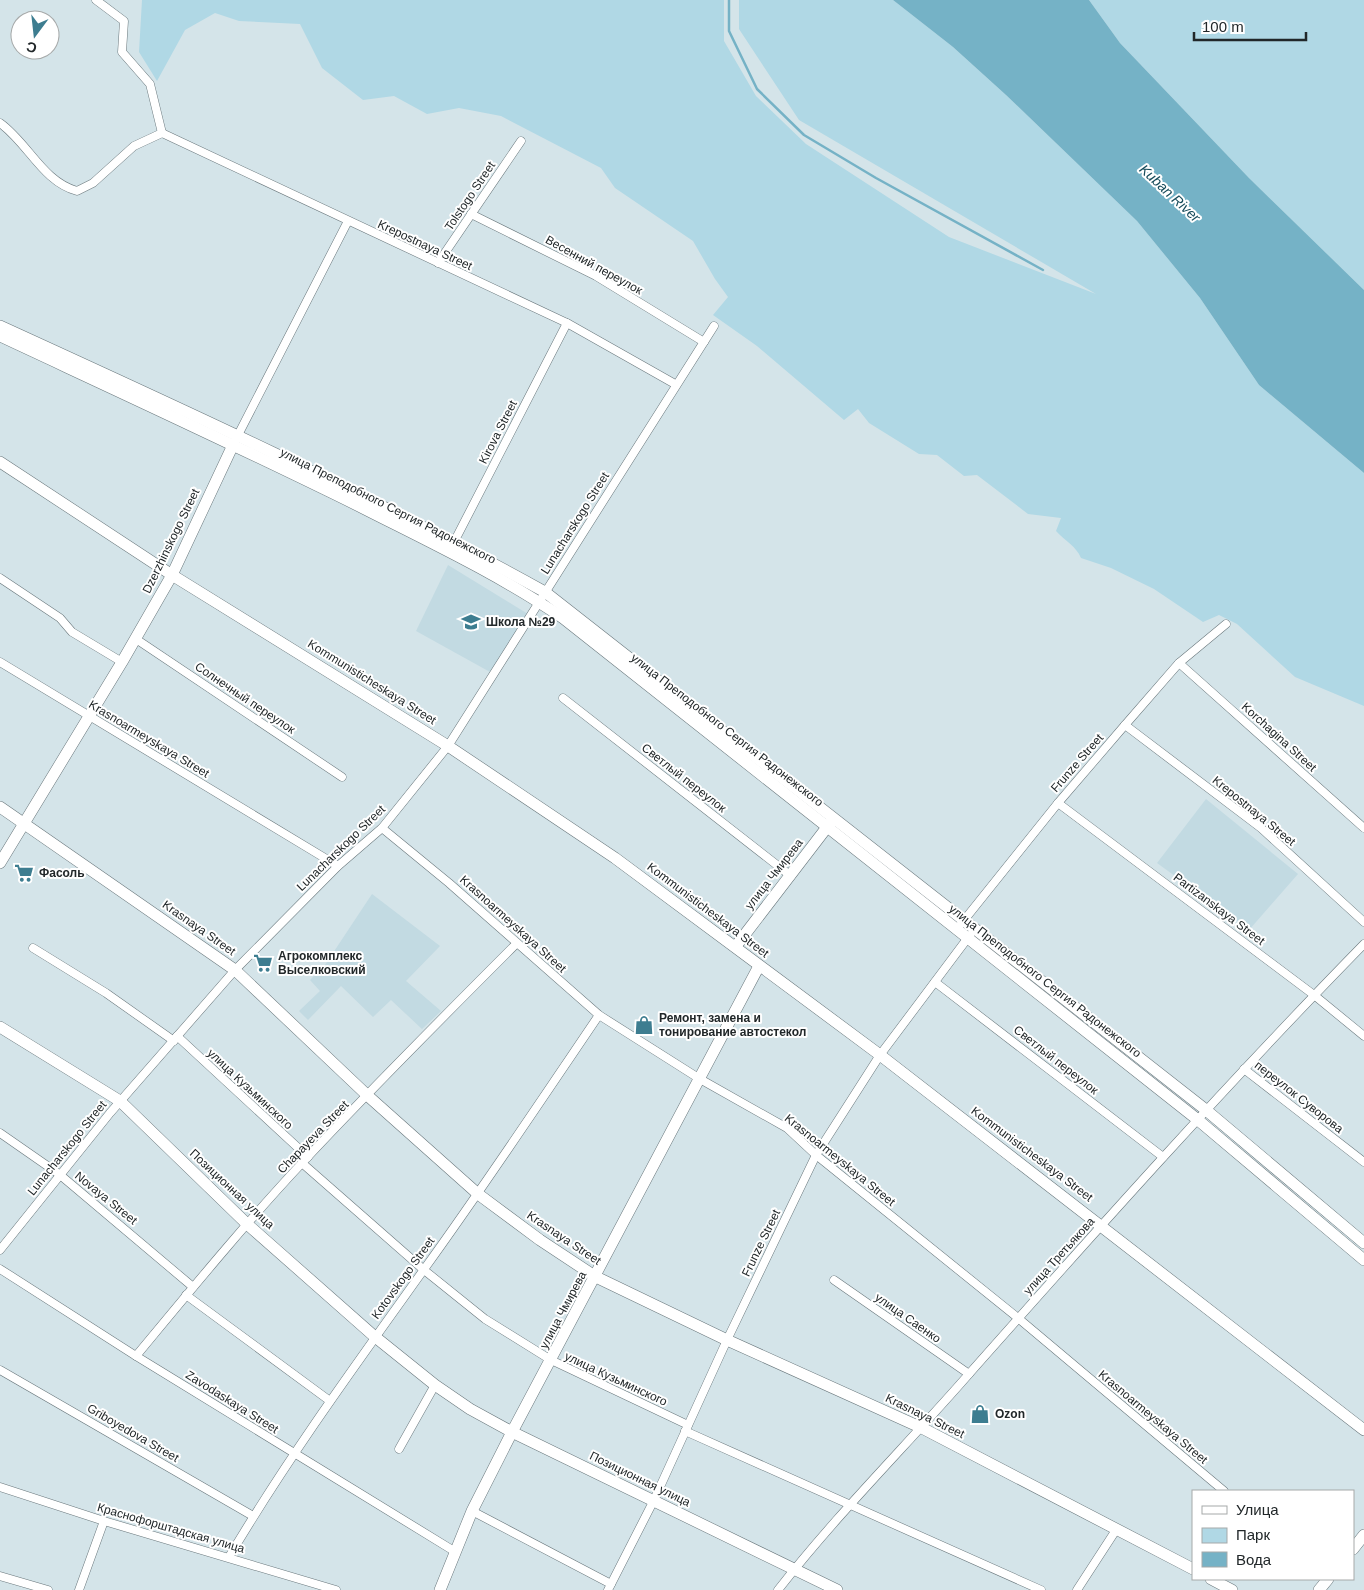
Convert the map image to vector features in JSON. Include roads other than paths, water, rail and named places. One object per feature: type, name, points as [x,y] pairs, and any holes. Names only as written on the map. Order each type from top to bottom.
[{"type":"street","points":[[0,123],[13,132],[50,176],[64,188],[76,191],[93,183],[134,146],[162,132],[150,84],[122,52],[124,21],[96,0]]},
{"type":"street","name":"Krepostnaya Street","points":[[162,132],[567,323],[675,384]]},
{"type":"street","name":"Tolstogo Street","points":[[438,263],[521,141]]},
{"type":"street","name":"Весенний переулок","points":[[471,214],[596,276],[704,342]]},
{"type":"street","name":"Dzerzhinskogo Street","points":[[0,863],[136,639],[172,575],[235,440],[348,221]]},
{"type":"street","name":"Kirova Street","points":[[451,547],[567,323]]},
{"type":"street","name":"улица Преподобного Сергия Радонежского","points":[[0,326],[451,547],[504,580],[542,597],[563,618],[831,823],[971,933],[1364,1260]]},
{"type":"street","name":"Lunacharskogo Street","points":[[0,1250],[59,1174],[120,1101],[235,970],[338,866],[382,828],[448,746],[675,384],[714,326]]},
{"type":"street","name":"улица Преподобного Сергия Радонежского","points":[[0,336],[235,440]]},
{"type":"street","name":"Kommunisticheskaya Street","points":[[1,465],[172,575],[448,746],[614,858],[736,946],[759,966],[880,1055],[1102,1225],[1364,1430]]},
{"type":"street","points":[[0,578],[60,618],[72,632],[122,662]]},
{"type":"street","name":"Frunze Street","points":[[961,925],[1058,802],[1179,663],[1226,624]]},
{"type":"street","name":"Солнечный переулок","points":[[136,639],[342,777]]},
{"type":"street","name":"Krasnoarmeyskaya Street","points":[[0,662],[338,866]]},
{"type":"street","name":"Korchagina Street","points":[[1179,663],[1364,828]]},
{"type":"street","name":"Светлый переулок","points":[[563,698],[791,876]]},
{"type":"street","name":"Krepostnaya Street","points":[[1125,725],[1261,828],[1364,922]]},
{"type":"street","name":"Partizanskaya Street","points":[[1058,802],[1314,995],[1364,1036]]},
{"type":"street","name":"Krasnaya Street","points":[[0,807],[235,970],[368,1096],[478,1194],[540,1240],[596,1277],[727,1340],[922,1428],[1192,1568]]},
{"type":"street","name":"улица Чмирева","points":[[736,946],[831,823]]},
{"type":"street","name":"Krasnoarmeyskaya Street","points":[[382,828],[450,883],[599,1015],[700,1079],[787,1128],[816,1155],[1018,1319],[1223,1490]]},
{"type":"street","name":"улица Преподобного Сергия Радонежского","points":[[971,933],[1206,1110],[1364,1243]]},
{"type":"street","name":"Frunze Street","points":[[610,1587],[654,1500],[727,1340],[816,1155],[880,1055],[971,933]]},
{"type":"street","name":"Chapayeva Street","points":[[136,1356],[247,1224],[305,1160],[368,1096],[388,1072],[517,943]]},
{"type":"street","name":"улица Третьякова","points":[[778,1590],[849,1504],[922,1428],[1163,1157],[1364,944]]},
{"type":"street","name":"улица Кузьминского","points":[[33,948],[106,993],[175,1039],[424,1270],[485,1319],[551,1360],[686,1428],[1041,1590]]},
{"type":"street","name":"улица Чмирева","points":[[440,1590],[472,1511],[512,1432],[596,1277],[759,966]]},
{"type":"street","name":"Светлый переулок","points":[[935,982],[1163,1157]]},
{"type":"street","name":"Kotovskogo Street","points":[[230,1557],[253,1516],[374,1336],[478,1194],[599,1015]]},
{"type":"street","name":"Позиционная улица","points":[[0,1028],[120,1101],[247,1224],[374,1336],[436,1385],[470,1408],[512,1432],[837,1590]]},
{"type":"street","name":"переулок Суворова","points":[[1244,1069],[1364,1162]]},
{"type":"street","name":"Novaya Street","points":[[0,1133],[59,1174],[193,1287]]},
{"type":"street","name":"Zavodaskaya Street","points":[[0,1269],[136,1356],[454,1552]]},
{"type":"street","name":"улица Саенко","points":[[834,1280],[969,1374]]},
{"type":"street","points":[[186,1295],[330,1401]]},
{"type":"street","name":"Griboyedova Street","points":[[0,1370],[253,1516]]},
{"type":"street","points":[[399,1449],[436,1385]]},
{"type":"street","name":"Краснофорштадская улица","points":[[0,1487],[104,1521],[336,1590]]},
{"type":"street","points":[[472,1511],[610,1587]]},
{"type":"street","points":[[79,1590],[104,1521]]},
{"type":"street","points":[[1077,1590],[1116,1530]]},
{"type":"street","points":[[1354,1548],[1364,1535]]},
{"type":"street","points":[[0,1576],[48,1590]]},
{"type":"street","points":[[1213,1580],[1232,1590]]},
{"type":"street","points":[[1319,1590],[1327,1580]]},
{"type":"water","name":"Kuban River","points":[[893,0],[1089,0],[1120,43],[1249,178],[1364,290],[1364,473],[1259,385],[1200,298],[1137,221],[1006,95],[953,47]]},
{"type":"waterway","points":[[729,0],[729,31],[757,89],[804,135],[876,178],[1043,270]]},
{"type":"place","name":"Школа №29","points":[[471,622]]},
{"type":"place","name":"Фасоль","points":[[24,873]]},
{"type":"place","name":"Агрокомплекс Выселковский","points":[[263,963]]},
{"type":"place","name":"Ремонт, замена и тонирование автостекол","points":[[644,1025]]},
{"type":"place","name":"Ozon","points":[[980,1414]]}]
